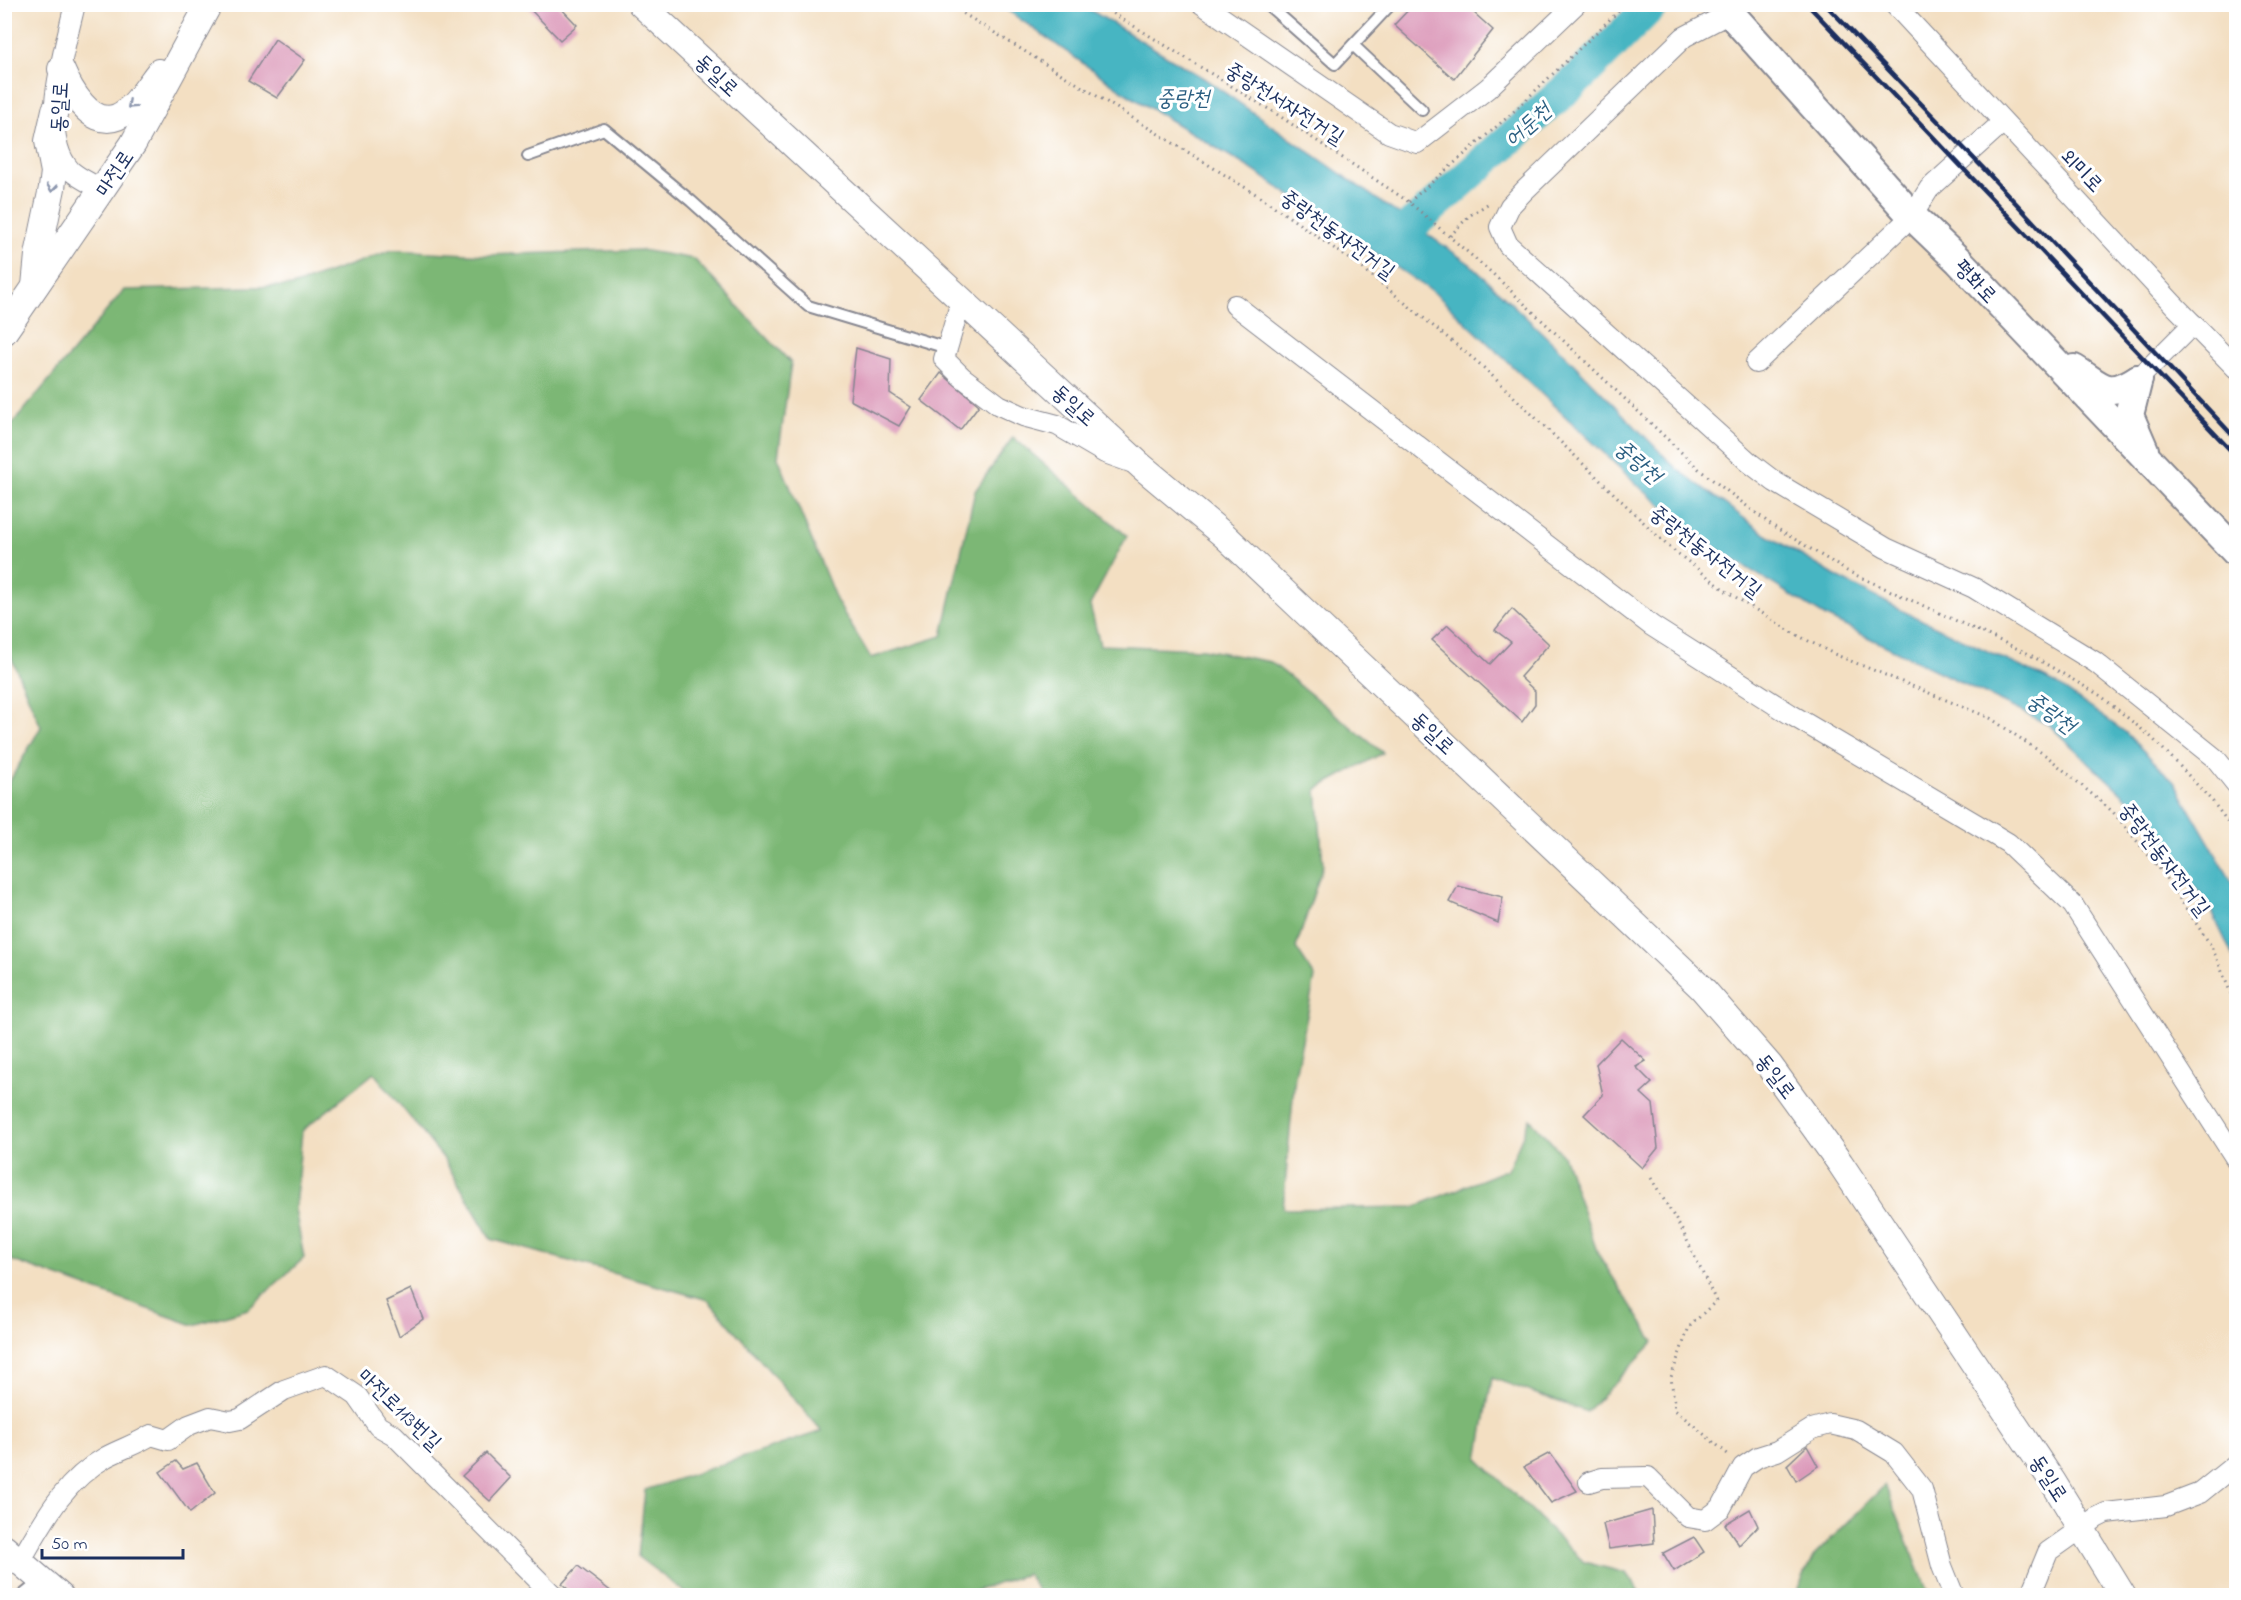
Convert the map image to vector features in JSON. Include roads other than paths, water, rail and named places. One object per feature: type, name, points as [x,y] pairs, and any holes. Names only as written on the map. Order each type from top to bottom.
[{"type":"main road","name":"평화로","points":[[1726,9],[1912,216],[1959,261],[2035,344],[2236,552]]},
{"type":"main road","points":[[2035,344],[2108,390],[2120,390],[2138,379]]},
{"type":"main road","points":[[2138,379],[2129,416],[2150,463]]},
{"type":"street","name":"동일로","points":[[75,4],[55,110],[57,147],[71,171],[102,190]]},
{"type":"street","name":"동일로","points":[[641,4],[961,301],[1142,465],[1225,536],[1701,987],[1770,1066],[1840,1163],[2046,1472],[2123,1596]]},
{"type":"street","points":[[1202,4],[1389,133],[1417,143],[1488,88],[1576,4]]},
{"type":"street","name":"외미로","points":[[1894,4],[2236,368]]},
{"type":"street","points":[[61,69],[68,86],[93,115],[102,118],[117,117],[138,99],[208,7]]},
{"type":"street","name":"마전로","points":[[4,332],[133,144],[208,7]]},
{"type":"street","points":[[1726,9],[1684,37],[1510,206],[1500,227],[1508,245],[1750,463],[1775,482],[1886,548],[1974,588],[2095,662],[2216,759],[2236,784]]},
{"type":"street","points":[[35,288],[38,255],[54,172],[48,141],[55,110]]},
{"type":"street","points":[[1756,363],[1912,216],[1929,189],[2003,122]]},
{"type":"street","points":[[961,301],[944,359],[962,377],[999,405],[1023,416],[1058,425],[1105,453],[1142,465]]},
{"type":"street","points":[[1235,305],[1652,626],[1790,714],[2008,843],[2073,905],[2236,1159]]},
{"type":"street","points":[[2138,379],[2193,324]]},
{"type":"street","name":"마전로113번길","points":[[13,1554],[52,1504],[83,1472],[107,1457],[134,1446],[151,1435],[168,1440],[189,1425],[210,1417],[230,1421],[240,1419],[284,1390],[326,1375],[357,1396],[378,1426],[394,1435],[554,1596]]},
{"type":"street","points":[[1589,1482],[1602,1478],[1648,1477],[1688,1517],[1706,1520],[1721,1508],[1743,1467],[1758,1457],[1777,1451],[1812,1429],[1830,1424],[1856,1430],[1894,1453],[1922,1489],[1942,1566],[1954,1596]]},
{"type":"street","points":[[2030,1596],[2048,1552],[2080,1528],[2106,1513],[2166,1506],[2200,1493],[2236,1464]]},
{"type":"street","points":[[13,1554],[51,1587]]},
{"type":"lane","points":[[1267,4],[1335,64],[1391,4]]},
{"type":"lane","points":[[1353,45],[1422,110]]},
{"type":"lane","points":[[528,156],[604,129],[691,201],[808,306],[947,348]]},
{"type":"lane","points":[[22,1596],[51,1587]]},
{"type":"water","name":"중랑천","points":[[1000,5],[1082,5],[1205,79],[1470,264],[1556,346],[1676,468],[1767,535],[1839,578],[1907,613],[2055,683],[2125,732],[2174,782],[2236,889],[2236,963],[2210,908],[2143,813],[2049,725],[1826,617],[1715,548],[1644,491],[1436,294],[1248,167],[1127,94]]},
{"type":"waterway","name":"어둔천","points":[[1400,243],[1412,225],[1581,76],[1653,4]]},
{"type":"railway","points":[[1807,4],[2236,456]]},
{"type":"railway","points":[[1825,4],[1984,169],[2236,439]]}]
